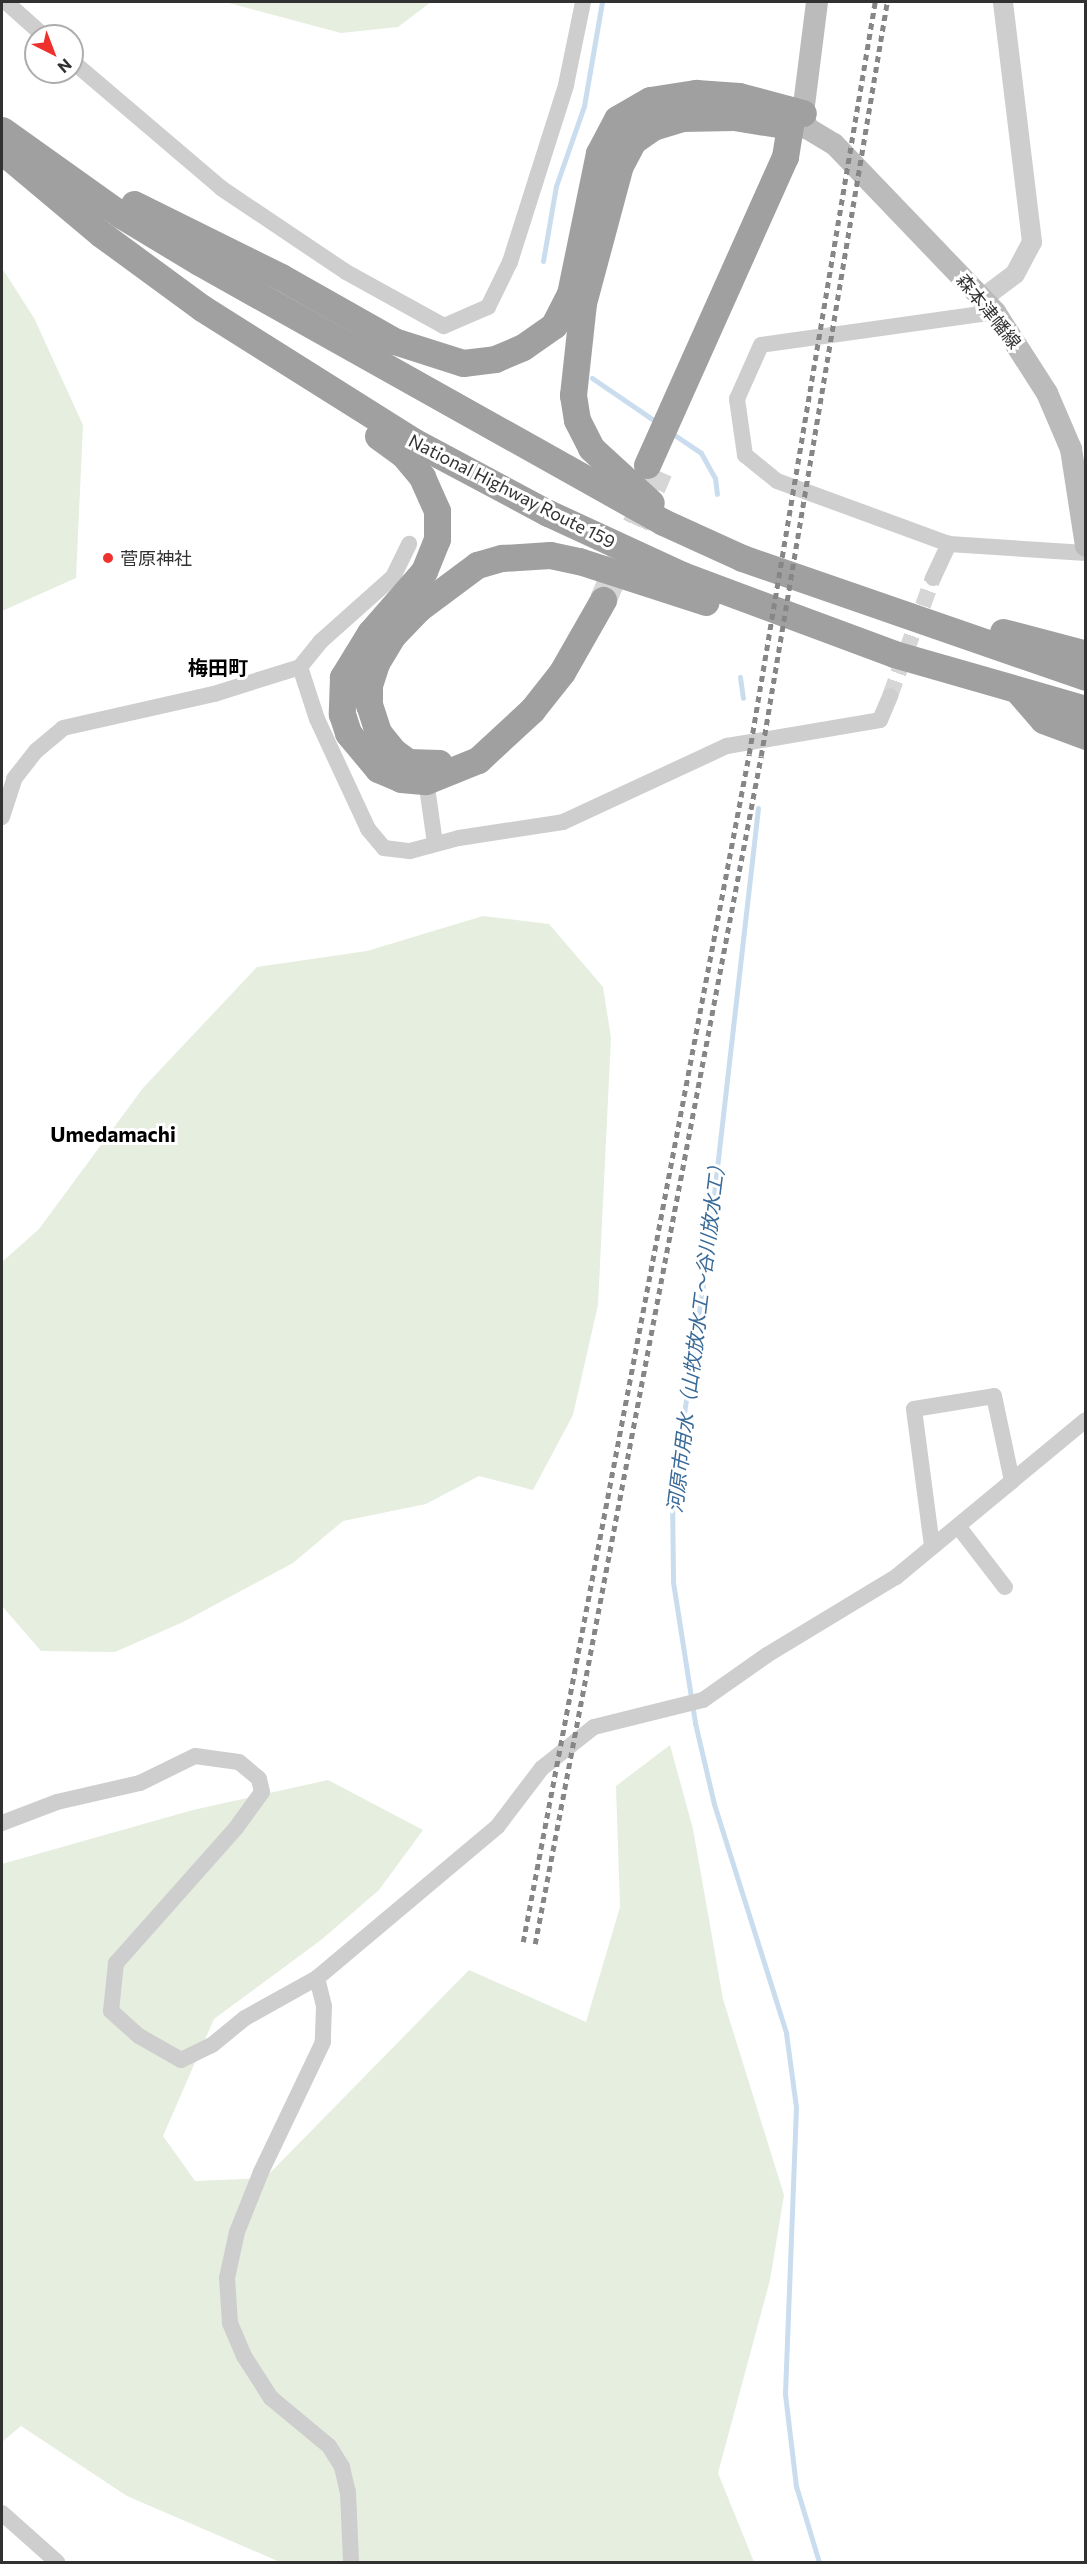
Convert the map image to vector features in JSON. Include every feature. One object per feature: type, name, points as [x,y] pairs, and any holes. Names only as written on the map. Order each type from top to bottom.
[{"type":"highway","points":[[2,115],[54,155],[142,208],[281,277],[394,341],[463,363],[495,359],[523,347],[554,325],[570,294],[599,153],[617,119],[650,100],[696,93],[739,96],[800,122]]},
{"type":"highway","points":[[663,522],[646,494],[609,468],[591,448],[577,420],[573,395],[583,303],[620,165],[633,141],[653,127],[682,118],[734,117],[800,122]]},
{"type":"highway","points":[[653,468],[800,122]]},
{"type":"highway","points":[[2,130],[121,214],[199,262],[663,522],[742,558],[1076,663]]},
{"type":"highway","name":"National Highway Route 159","points":[[2,151],[101,234],[202,309],[413,441],[548,513],[682,575],[894,654],[1018,692],[1077,720]]},
{"type":"highway","points":[[2,166],[107,252],[238,345],[345,412],[403,454],[422,477],[437,511],[437,539],[424,571],[352,657],[343,677],[341,696],[348,733],[378,770],[401,779],[425,773],[465,751],[521,710],[559,658],[598,596]]},
{"type":"highway","points":[[425,773],[394,752],[378,732],[369,705],[376,663],[393,635],[418,609],[477,566],[502,558],[550,555],[579,561],[836,646],[894,654]]},
{"type":"main road","points":[[800,122],[818,2]]},
{"type":"main road","name":"森本津幡線","points":[[800,122],[834,144],[989,305],[1047,393],[1071,449],[1086,546]]},
{"type":"street","points":[[6,2],[31,24]]},
{"type":"street","points":[[84,71],[221,188],[346,272],[444,326],[488,307],[510,262],[566,85],[583,2]]},
{"type":"street","points":[[1004,2],[1032,242],[1015,274],[989,305],[761,345],[737,399],[745,455],[777,481],[949,544],[1086,553]]},
{"type":"street","points":[[2,816],[14,779],[36,751],[63,728],[214,694],[300,667],[320,642],[393,577],[409,544]]},
{"type":"street","points":[[933,578],[949,544]]},
{"type":"street","points":[[300,667],[317,719],[368,829],[384,848],[410,851],[435,843],[564,822],[727,746],[880,720],[890,696]]},
{"type":"street","points":[[425,773],[435,843]]},
{"type":"street","points":[[932,1546],[914,1409],[994,1396],[1012,1481]]},
{"type":"street","points":[[2,1823],[57,1802],[140,1782],[195,1756],[239,1762],[259,1779],[262,1792],[224,1843],[116,1963],[111,2011],[139,2036],[182,2060],[212,2045],[245,2018],[317,1978],[497,1827],[542,1768],[594,1727],[691,1703],[896,1577],[1086,1420]]},
{"type":"street","points":[[958,1526],[1005,1587]]},
{"type":"street","points":[[317,1978],[324,2006],[323,2042],[261,2172],[237,2232],[226,2278],[230,2323],[244,2356],[271,2398],[329,2446],[342,2467],[348,2492],[351,2562]]},
{"type":"street","points":[[2,2513],[57,2562]]},
{"type":"green space","points":[[225,2],[431,2],[398,27],[341,33]]},
{"type":"green space","points":[[2,268],[34,318],[83,425],[76,578],[2,611]]},
{"type":"green space","points":[[483,916],[549,924],[603,987],[611,1038],[598,1305],[573,1415],[533,1490],[479,1476],[426,1504],[343,1521],[293,1563],[183,1622],[115,1652],[41,1651],[2,1606],[2,1262],[39,1229],[143,1088],[257,967],[367,951]]},
{"type":"green space","points":[[670,1745],[693,1829],[723,1999],[784,2195],[770,2280],[718,2473],[754,2562],[280,2562],[127,2496],[21,2426],[2,2442],[2,1864],[193,1810],[328,1780],[423,1830],[379,1890],[321,1940],[214,2019],[163,2136],[195,2181],[265,2178],[469,1970],[586,2022],[620,1907],[616,1786]]},
{"type":"waterway","name":"河原市用水（山牧放水工～谷川放水工）","points":[[543,261],[556,186],[584,106],[602,2]]},
{"type":"waterway","name":"河原市用水（山牧放水工～谷川放水工）","points":[[592,378],[658,423]]},
{"type":"waterway","name":"河原市用水（山牧放水工～谷川放水工）","points":[[670,432],[701,453],[715,478],[717,494]]},
{"type":"waterway","name":"河原市用水（山牧放水工～谷川放水工）","points":[[740,677],[743,698]]},
{"type":"waterway","name":"河原市用水（山牧放水工～谷川放水工）","points":[[758,808],[705,1271],[672,1495],[673,1582],[695,1723],[714,1804],[786,2033],[796,2107],[785,2394],[796,2486],[819,2562]]},
{"type":"tunnel","points":[[603,600],[659,471]]},
{"type":"tunnel","points":[[890,696],[933,578]]},
{"type":"railway","points":[[523,1942],[749,754],[875,2]]},
{"type":"railway","points":[[535,1944],[761,756],[887,2]]},
{"type":"place","name":"菅原神社","points":[[108,558]]},
{"type":"district","name":"梅田町","points":[[218,667]]},
{"type":"district","name":"Umedamachi","points":[[113,1134]]}]
